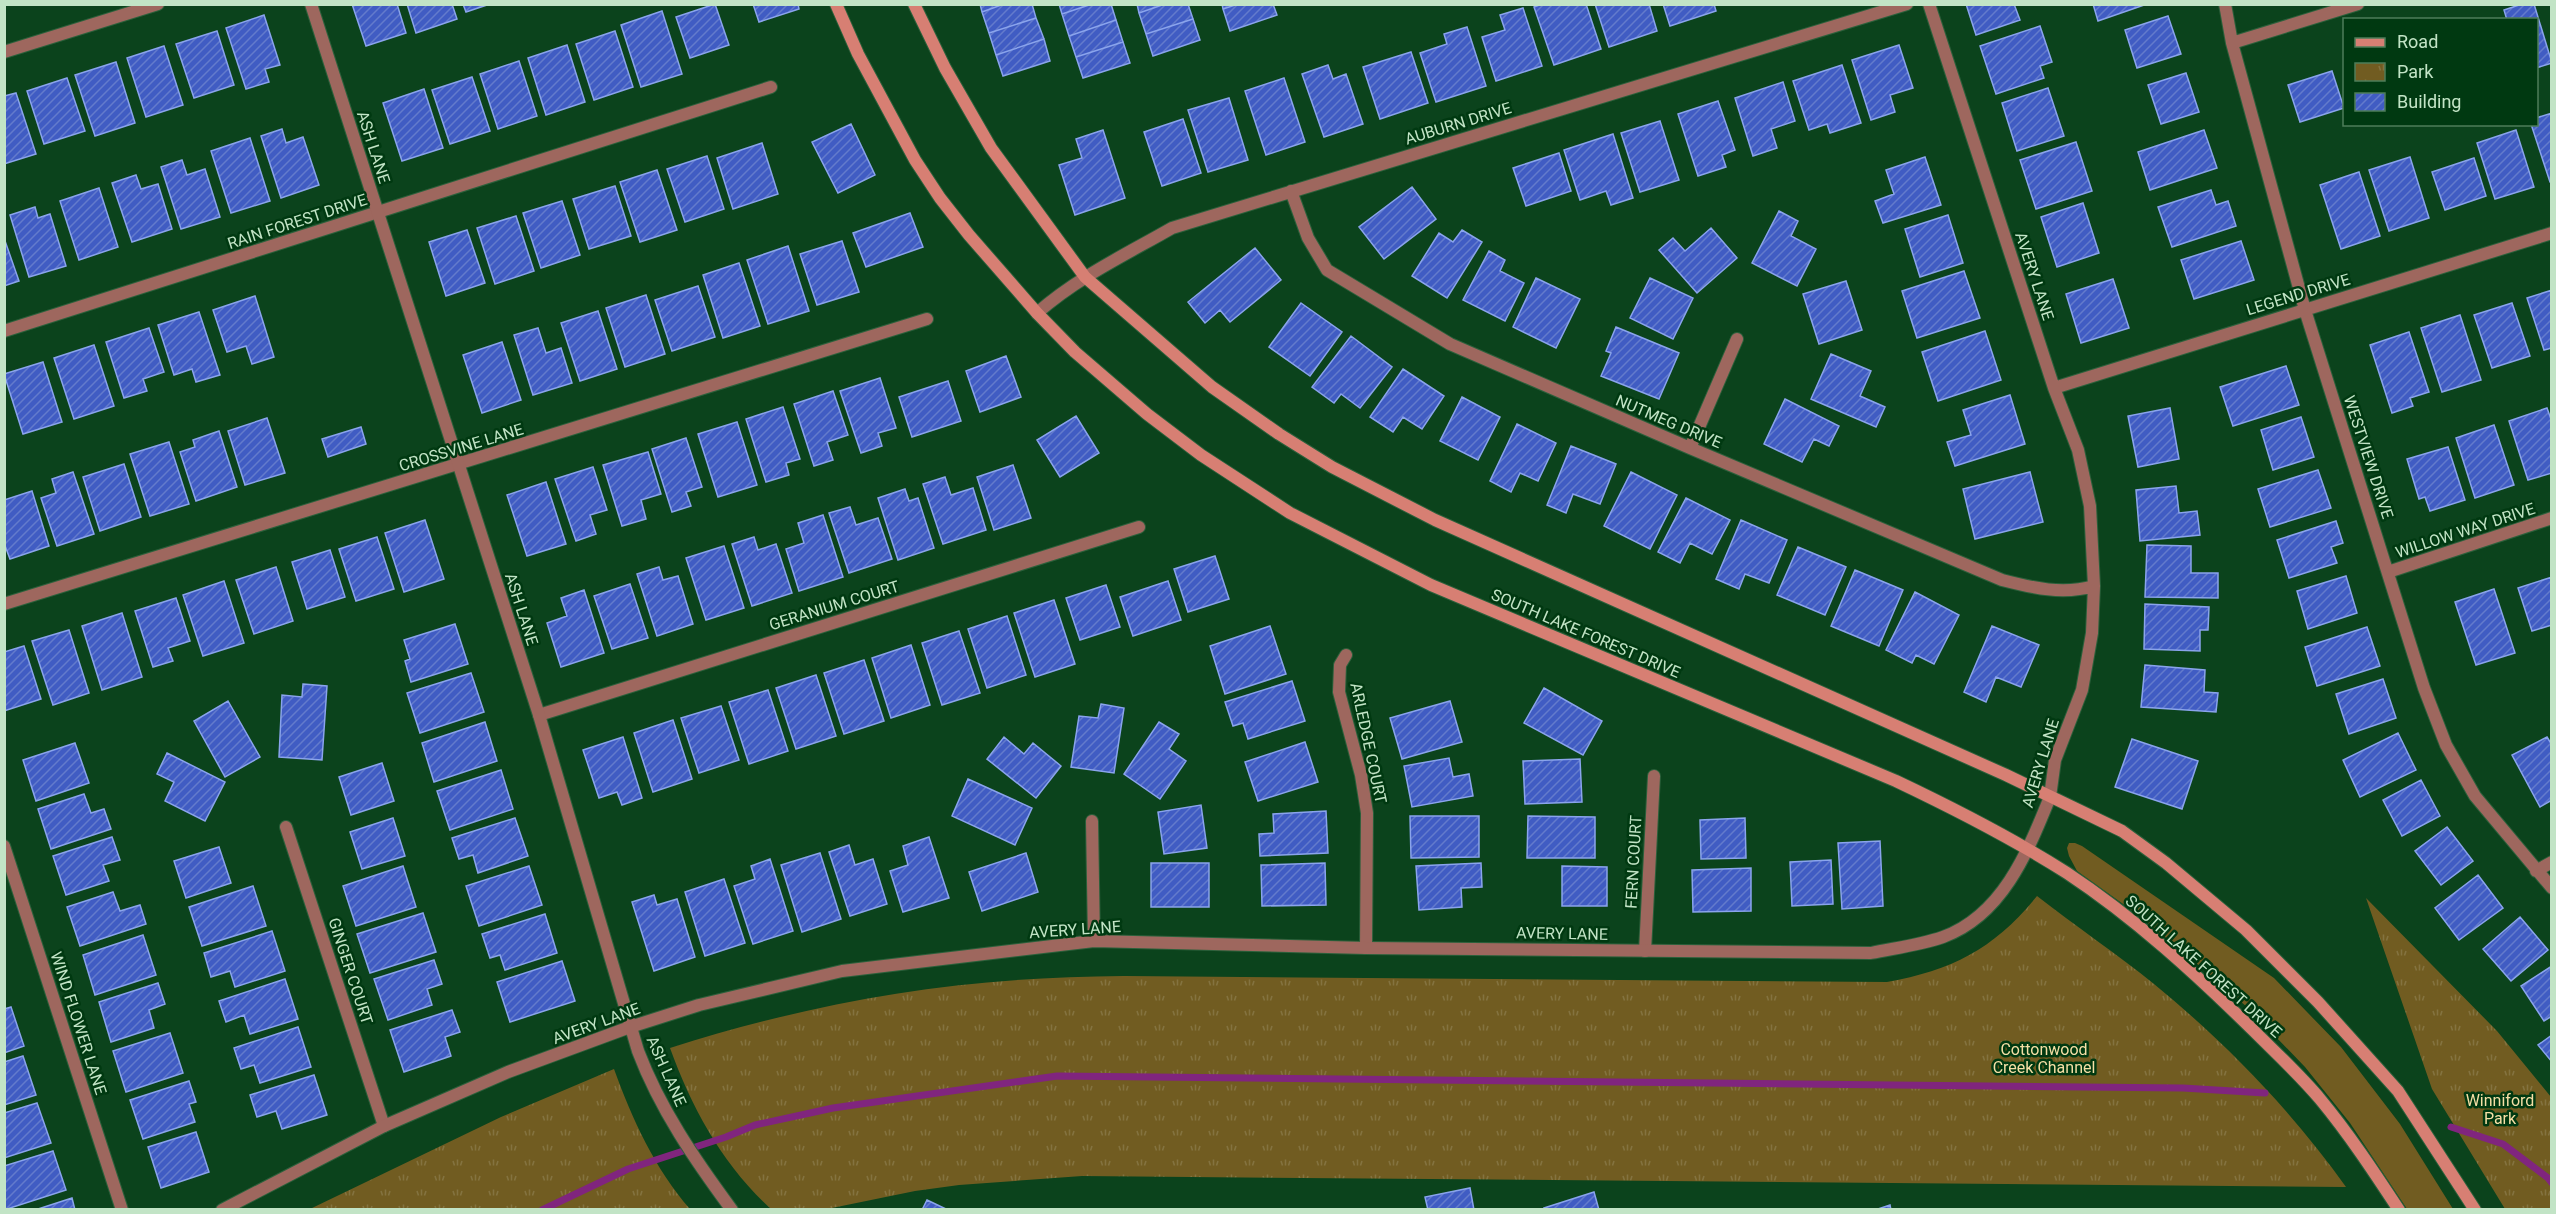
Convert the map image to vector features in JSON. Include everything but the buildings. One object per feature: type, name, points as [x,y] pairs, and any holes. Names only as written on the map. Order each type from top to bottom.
[{"type":"main road","name":"SOUTH LAKE FOREST DRIVE","points":[[836,4],[858,54],[915,160],[937,194],[969,235],[1037,313],[1075,352],[1147,414],[1201,455],[1290,513],[1431,585],[1896,781],[1966,814],[2028,849],[2112,905],[2219,997],[2319,1098],[2366,1160],[2399,1209]]},
{"type":"main road","points":[[914,4],[945,68],[991,148],[1085,277],[1212,387],[1279,434],[1380,493],[1435,520],[2122,831],[2166,863],[2286,968],[2398,1091],[2475,1209]]},
{"type":"street","points":[[4,52],[158,4]]},
{"type":"street","name":"ASH LANE","points":[[310,4],[539,715],[643,1065],[690,1154],[732,1209]]},
{"type":"street","name":"AUBURN DRIVE","points":[[1037,313],[1060,292],[1096,268],[1172,228],[1907,4]]},
{"type":"street","name":"AVERY LANE","points":[[222,1209],[384,1126],[508,1072],[630,1027],[710,1002],[842,971],[1094,941],[1365,948],[1871,952],[1916,945],[1945,936],[1971,921],[2012,881],[2050,797],[2055,760],[2082,690],[2092,633],[2094,586],[2090,506],[2078,450],[2054,388],[1929,4]]},
{"type":"street","name":"WESTVIEW DRIVE","points":[[2225,4],[2232,44],[2305,310],[2424,688],[2446,745],[2475,796],[2552,888]]},
{"type":"street","points":[[2232,44],[2358,4]]},
{"type":"street","name":"RAIN FOREST DRIVE","points":[[4,331],[771,87]]},
{"type":"street","name":"NUTMEG DRIVE","points":[[1291,191],[1308,238],[1328,270],[1450,344],[2002,580],[2042,591],[2083,589],[2094,586]]},
{"type":"street","name":"LEGEND DRIVE","points":[[2054,388],[2552,233]]},
{"type":"street","name":"CROSSVINE LANE","points":[[4,604],[927,319]]},
{"type":"street","points":[[1690,448],[1737,339]]},
{"type":"street","name":"WILLOW WAY DRIVE","points":[[2388,572],[2552,518]]},
{"type":"street","name":"GERANIUM COURT","points":[[539,715],[1139,527]]},
{"type":"street","name":"ARLEDGE COURT","points":[[1346,655],[1340,665],[1339,692],[1361,775],[1367,813],[1365,948]]},
{"type":"street","name":"FERN COURT","points":[[1645,951],[1654,776]]},
{"type":"street","points":[[1092,821],[1094,941]]},
{"type":"street","name":"GINGER COURT","points":[[286,826],[384,1126]]},
{"type":"street","name":"WIND FLOWER LANE","points":[[4,846],[122,1209]]},
{"type":"street","points":[[2536,871],[2552,862]]},
{"type":"green space","points":[[2069,843],[2082,846],[2274,978],[2341,1047],[2400,1124],[2453,1209],[2407,1209],[2350,1123],[2305,1067],[2247,1007],[2181,950],[2137,914],[2077,871],[2069,856],[2067,848]]},
{"type":"green space","name":"Cottonwood Creek Channel","points":[[2037,896],[2140,973],[2207,1030],[2281,1105],[2346,1187],[1082,1176],[959,1185],[915,1191],[827,1209],[771,1209],[738,1174],[711,1135],[688,1093],[670,1048],[784,1016],[894,994],[950,986],[1064,977],[1887,982],[1932,971],[1971,954],[2005,930]]},
{"type":"green space","name":"Winniford Park","points":[[2366,898],[2497,1031],[2551,1097],[2551,1209],[2505,1209],[2432,1089]]},
{"type":"green space","points":[[614,1069],[655,1160],[677,1194],[690,1209],[310,1209],[501,1117]]},
{"type":"waterway","points":[[542,1210],[628,1169],[726,1137],[755,1125],[833,1108],[1057,1076],[2183,1088],[2265,1093]]},
{"type":"waterway","points":[[2451,1127],[2503,1144],[2552,1183]]}]
